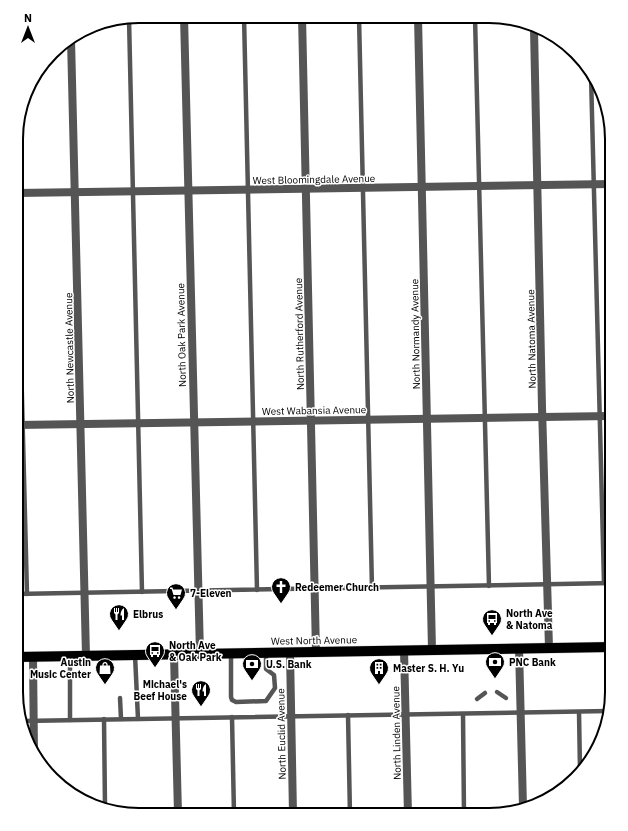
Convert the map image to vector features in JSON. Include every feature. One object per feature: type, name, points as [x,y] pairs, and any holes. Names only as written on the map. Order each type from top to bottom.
[{"type":"main road","name":"West North Avenue","points":[[23,657],[605,647]]},
{"type":"street","name":"North Oak Park Avenue","points":[[184,23],[200,654]]},
{"type":"street","name":"North Rutherford Avenue","points":[[302,23],[316,652]]},
{"type":"street","name":"North Normandy Avenue","points":[[418,23],[432,650]]},
{"type":"street","name":"North Natoma Avenue","points":[[534,33],[549,648]]},
{"type":"street","name":"North Newcastle Avenue","points":[[71,46],[86,656]]},
{"type":"street","name":"West Bloomingdale Avenue","points":[[23,193],[605,184]]},
{"type":"street","name":"West Wabansia Avenue","points":[[23,425],[605,416]]},
{"type":"street","points":[[519,648],[523,803]]},
{"type":"street","name":"North Linden Avenue","points":[[404,650],[408,808]]},
{"type":"street","name":"North Euclid Avenue","points":[[290,652],[293,808]]},
{"type":"street","points":[[174,655],[178,808]]},
{"type":"street","points":[[33,657],[34,741]]},
{"type":"lane","points":[[129,23],[142,592]]},
{"type":"lane","points":[[244,23],[257,590]]},
{"type":"lane","points":[[359,23],[372,588]]},
{"type":"lane","points":[[475,23],[489,586]]},
{"type":"lane","points":[[23,594],[604,583],[591,85]]},
{"type":"lane","points":[[23,510],[27,594]]},
{"type":"lane","points":[[231,654],[231,697],[232,700],[236,702],[266,701],[275,688],[274,675],[266,669],[266,653]]},
{"type":"lane","points":[[135,655],[138,719]]},
{"type":"lane","points":[[70,656],[70,720]]},
{"type":"lane","points":[[497,695],[506,698]]},
{"type":"lane","points":[[477,699],[485,696]]},
{"type":"lane","points":[[120,698],[121,719]]},
{"type":"lane","points":[[27,721],[603,711]]},
{"type":"lane","points":[[579,712],[580,763]]},
{"type":"lane","points":[[463,714],[464,808]]},
{"type":"lane","points":[[348,715],[350,808]]},
{"type":"lane","points":[[232,717],[234,808]]},
{"type":"lane","points":[[104,719],[105,803]]},
{"type":"place","name":"Redeemer Church","points":[[281,604]]},
{"type":"place","name":"7-Eleven","points":[[176,610]]},
{"type":"place","name":"Elbrus","points":[[119,631]]},
{"type":"place","name":"North Ave & Natoma","points":[[492,636]]},
{"type":"place","name":"North Ave & Oak Park","points":[[155,668]]},
{"type":"place","name":"PNC Bank","points":[[495,679]]},
{"type":"place","name":"U.S. Bank","points":[[252,681]]},
{"type":"place","name":"Austin Music Center","points":[[105,685]]},
{"type":"place","name":"Master S. H. Yu","points":[[379,685]]},
{"type":"place","name":"Michael's Beef House","points":[[201,707]]}]
